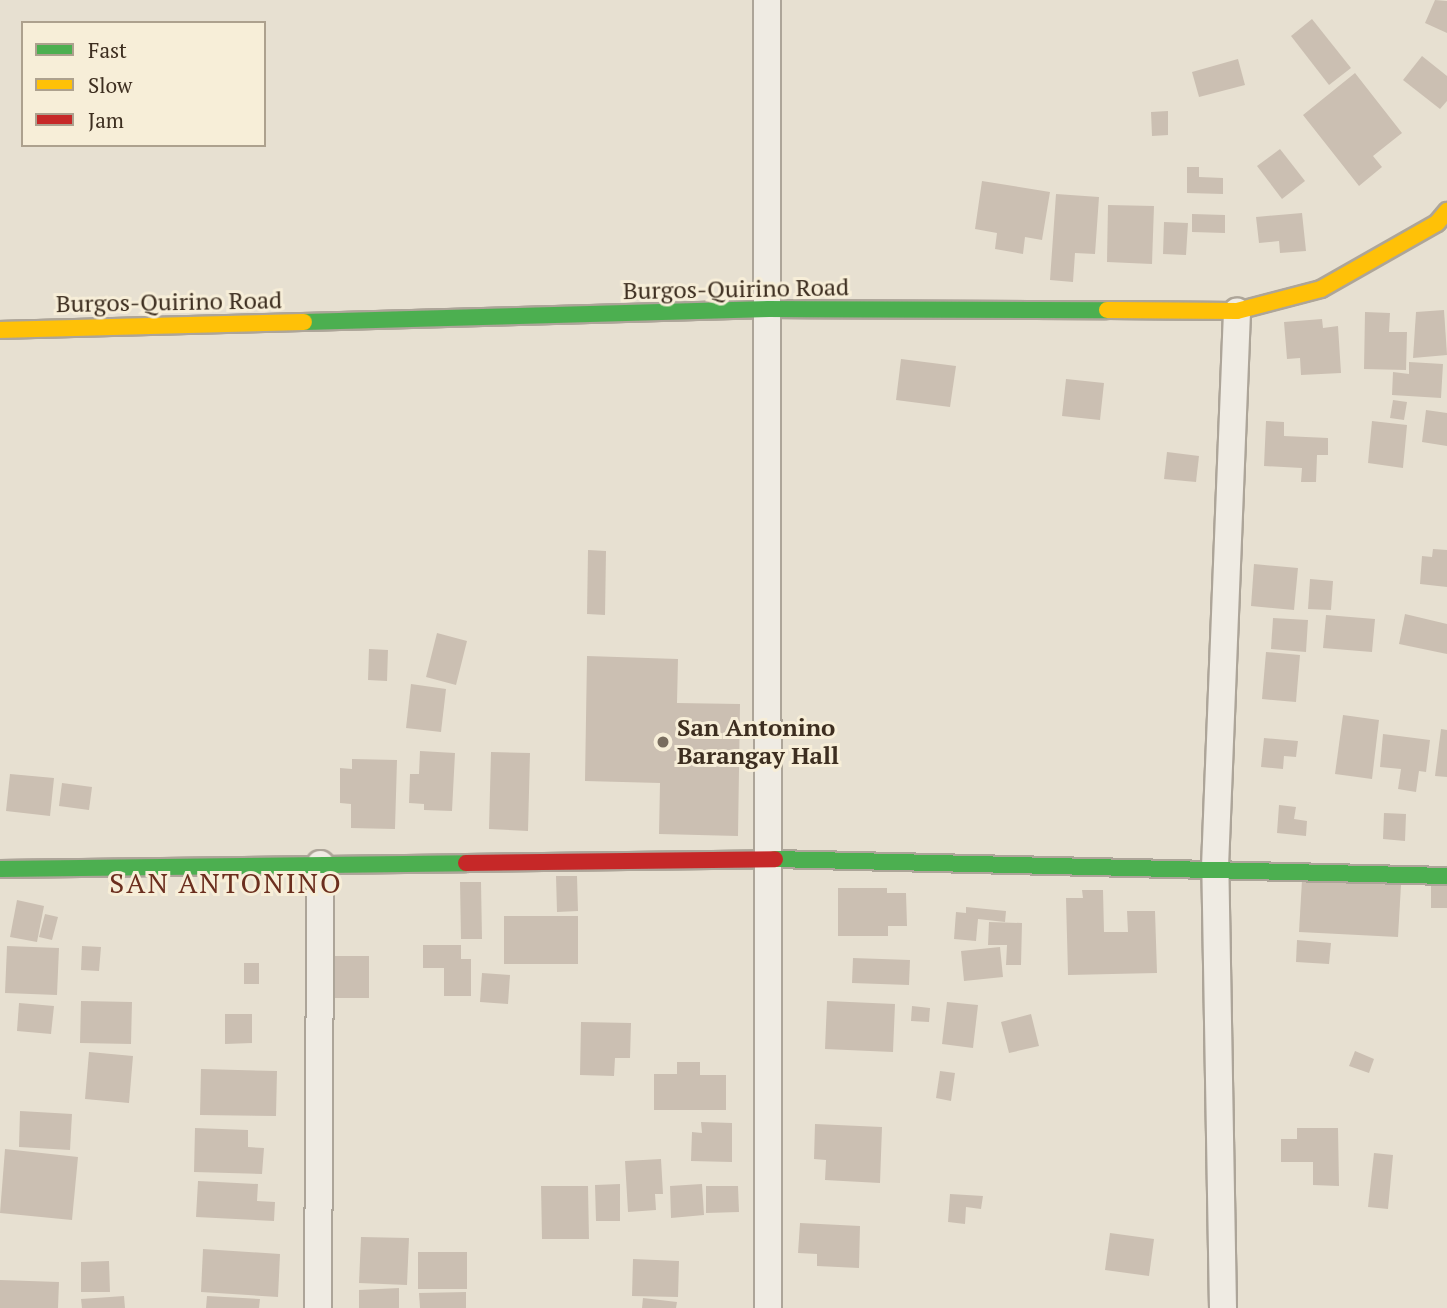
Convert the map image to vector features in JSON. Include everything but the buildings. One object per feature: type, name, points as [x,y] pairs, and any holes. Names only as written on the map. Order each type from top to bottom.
[{"type":"street","points":[[767,0],[770,859],[768,1308]]},
{"type":"street","name":"Burgos-Quirino Road","points":[[0,330],[769,309],[1237,311],[1321,289],[1437,223],[1447,211]]},
{"type":"street","points":[[1223,1308],[1215,867],[1237,311]]},
{"type":"street","points":[[0,869],[770,859],[1215,867],[1447,876]]},
{"type":"street","points":[[318,1308],[320,864]]},
{"type":"traffic: fast","points":[[304,322],[769,309],[1107,310]]},
{"type":"traffic: fast","points":[[775,859],[1447,876]]},
{"type":"traffic: fast","points":[[0,869],[466,863]]},
{"type":"traffic: slow","points":[[1107,310],[1237,311],[1321,289],[1437,223],[1447,211]]},
{"type":"traffic: slow","points":[[0,330],[304,322]]},
{"type":"traffic: jam","points":[[466,863],[775,859]]},
{"type":"place","name":"San Antonino Barangay Hall","points":[[663,742]]},
{"type":"district","name":"SAN ANTONINO","points":[[226,883]]}]
